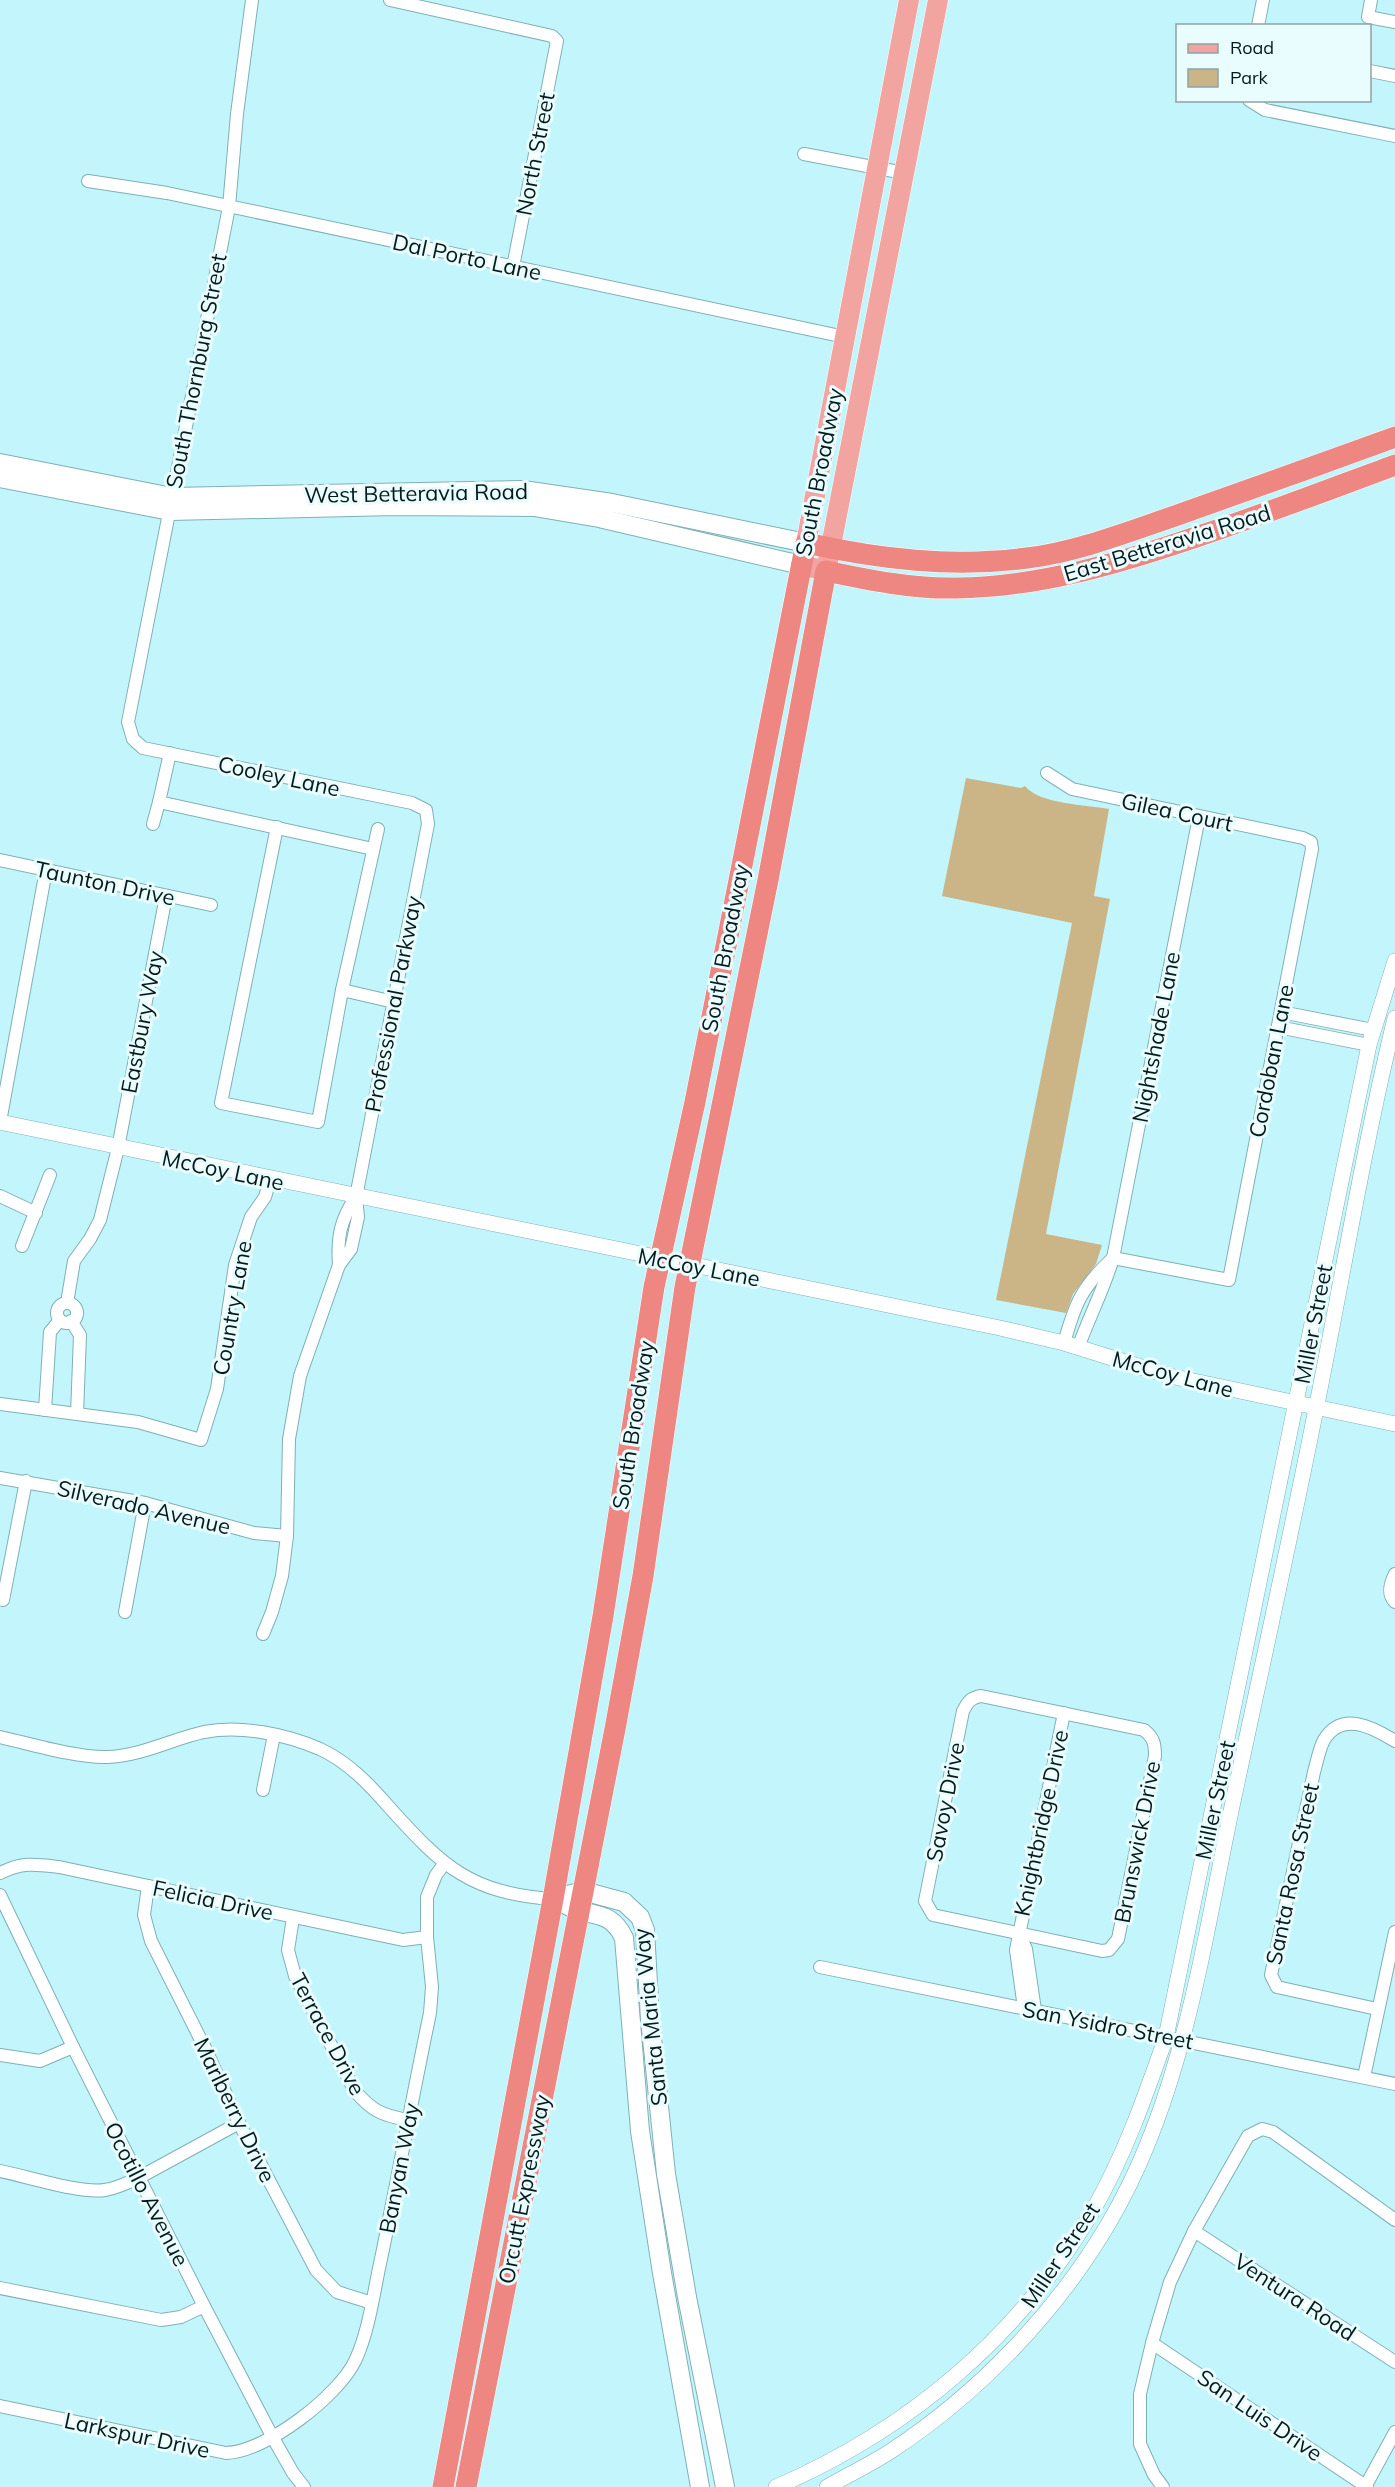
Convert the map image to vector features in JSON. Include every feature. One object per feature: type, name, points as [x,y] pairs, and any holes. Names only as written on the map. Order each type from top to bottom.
[{"type":"highway","name":"East Betteravia Road","points":[[830,548],[886,558],[950,563],[1029,558],[1063,551],[1127,532],[1395,437]]},
{"type":"highway","name":"East Betteravia Road","points":[[826,571],[863,579],[949,588],[1030,583],[1067,576],[1141,556],[1395,465]]},
{"type":"highway","points":[[1278,480],[1288,505]]},
{"type":"highway","name":"West Betteravia Road","points":[[806,543],[830,548]]},
{"type":"highway","name":"South Broadway","points":[[553,1899],[603,1616],[660,1258],[695,1102],[806,543]]},
{"type":"highway","name":"South Broadway","points":[[581,1901],[643,1576],[690,1264],[826,571]]},
{"type":"highway","points":[[713,1004],[741,1010]]},
{"type":"highway","name":"Orcutt Expressway","points":[[443,2487],[553,1899]]},
{"type":"highway","name":"Orcutt Expressway","points":[[466,2487],[581,1901]]},
{"type":"main road","name":"South Broadway","points":[[806,543],[909,0]]},
{"type":"main road","name":"South Broadway","points":[[826,571],[938,0]]},
{"type":"main road","points":[[869,203],[874,219],[858,307],[858,329],[862,336],[871,343]]},
{"type":"main road","name":"West Betteravia Road","points":[[0,463],[171,504],[523,490],[612,503],[806,543]]},
{"type":"main road","name":"West Betteravia Road","points":[[0,478],[171,504],[521,506],[599,518],[826,571]]},
{"type":"main road","name":"Santa Maria Way","points":[[553,1899],[624,1902],[640,1917],[645,1930],[650,2019],[666,2175],[687,2297],[725,2487]]},
{"type":"main road","name":"Santa Maria Way","points":[[581,1901],[611,1919],[619,1926],[624,1938],[640,2131],[662,2273],[700,2487]]},
{"type":"street","name":"South Thornburg Street","points":[[133,739],[128,722],[229,207],[237,114],[252,0]]},
{"type":"street","name":"North Street","points":[[390,0],[552,36],[557,41],[513,267]]},
{"type":"street","points":[[1258,24],[1263,0]]},
{"type":"street","points":[[1371,0],[1368,17],[1395,22]]},
{"type":"street","points":[[1371,71],[1395,76]]},
{"type":"street","points":[[1252,102],[1265,110],[1394,132]]},
{"type":"street","points":[[804,154],[904,173]]},
{"type":"street","name":"Dal Porto Lane","points":[[88,181],[167,193],[845,337]]},
{"type":"street","name":"Cooley Lane","points":[[133,739],[143,748],[412,803],[426,810]]},
{"type":"street","points":[[153,824],[170,753]]},
{"type":"street","name":"Gilea Court","points":[[1047,773],[1072,789],[1303,838],[1311,842]]},
{"type":"street","points":[[159,802],[373,849]]},
{"type":"street","name":"Professional Parkway","points":[[263,1634],[282,1576],[287,1536],[289,1439],[300,1376],[339,1265],[338,1246],[344,1214],[356,1197],[429,824],[426,810]]},
{"type":"street","name":"Nightshade Lane","points":[[1071,1346],[1104,1287],[1113,1258],[1199,816]]},
{"type":"street","points":[[277,827],[221,1103],[318,1122],[342,990],[378,829]]},
{"type":"street","name":"Cordoban Lane","points":[[1113,1258],[1229,1280],[1312,849],[1311,842]]},
{"type":"street","name":"Taunton Drive","points":[[0,860],[211,905]]},
{"type":"street","points":[[0,1122],[46,870]]},
{"type":"street","name":"Eastbury Way","points":[[66,1321],[76,1316],[75,1308],[66,1303],[74,1261],[100,1220],[118,1148],[166,896]]},
{"type":"street","name":"Miller Street","points":[[776,2487],[823,2466],[917,2408],[985,2349],[1033,2300],[1076,2237],[1113,2171],[1141,2107],[1167,2037],[1369,1045],[1395,961]]},
{"type":"street","points":[[342,990],[394,1002]]},
{"type":"street","points":[[1281,1012],[1373,1030]]},
{"type":"street","name":"Miller Street","points":[[827,2487],[888,2453],[924,2427],[998,2364],[1048,2309],[1081,2266],[1110,2221],[1134,2175],[1159,2111],[1182,2040],[1316,1408],[1395,1018]]},
{"type":"street","points":[[1278,1027],[1369,1045]]},
{"type":"street","name":"McCoy Lane","points":[[0,1122],[270,1180],[690,1264],[1071,1346],[1170,1376],[1297,1405],[1395,1424]]},
{"type":"street","points":[[22,1246],[50,1175]]},
{"type":"street","name":"Country Lane","points":[[77,1414],[138,1422],[201,1440],[217,1389],[235,1265],[251,1217],[265,1197],[270,1180]]},
{"type":"street","points":[[0,1196],[36,1213]]},
{"type":"street","points":[[1071,1346],[1079,1297],[1092,1278],[1113,1258]]},
{"type":"street","points":[[0,1404],[45,1410],[77,1414],[81,1335],[66,1321],[50,1332],[45,1410]]},
{"type":"street","name":"Silverado Avenue","points":[[0,1478],[145,1503],[254,1533],[287,1536]]},
{"type":"street","points":[[3,1600],[26,1482]]},
{"type":"street","points":[[125,1612],[145,1503]]},
{"type":"street","points":[[1393,1599],[1390,1586],[1395,1574]]},
{"type":"street","name":"Savoy Drive","points":[[1018,1933],[933,1915],[925,1901],[963,1711],[973,1698],[1000,1699],[1064,1713]]},
{"type":"street","name":"Brunswick Drive","points":[[1018,1933],[1102,1951],[1113,1947],[1118,1939],[1155,1756],[1155,1745],[1152,1736],[1144,1730],[1064,1713]]},
{"type":"street","name":"Knightbridge Drive","points":[[1030,2009],[1026,1949],[1018,1933],[1064,1713]]},
{"type":"street","name":"Santa Rosa Street","points":[[1377,2009],[1277,1987],[1271,1975],[1314,1772],[1324,1740],[1341,1726],[1357,1723],[1369,1725],[1395,1740]]},
{"type":"street","points":[[0,1737],[106,1757],[126,1755],[203,1733],[227,1729],[274,1735],[321,1750],[354,1771],[444,1863],[461,1876],[498,1892],[553,1899]]},
{"type":"street","points":[[263,1790],[274,1735]]},
{"type":"street","name":"Felicia Drive","points":[[0,1873],[16,1865],[29,1863],[59,1867],[403,1940],[428,1938]]},
{"type":"street","name":"Banyan Way","points":[[272,2436],[315,2408],[338,2387],[357,2358],[372,2303],[430,2013],[432,1987],[427,1897],[444,1863]]},
{"type":"street","name":"Marlberry Drive","points":[[148,1886],[144,1915],[151,1941],[206,2050],[239,2123],[316,2270],[337,2292],[372,2303]]},
{"type":"street","name":"Ocotillo Avenue","points":[[0,1895],[204,2306],[272,2436],[293,2473],[304,2487]]},
{"type":"street","name":"Terrace Drive","points":[[293,1918],[288,1950],[295,1976],[355,2091],[368,2106],[384,2115],[407,2120]]},
{"type":"street","points":[[1364,2077],[1395,1932]]},
{"type":"street","name":"San Ysidro Street","points":[[820,1967],[1395,2084]]},
{"type":"street","points":[[0,2055],[40,2061],[74,2047]]},
{"type":"street","points":[[0,2171],[87,2190],[103,2190],[140,2177],[239,2123]]},
{"type":"street","points":[[1163,2487],[1154,2475],[1140,2444],[1140,2394],[1152,2343],[1170,2282],[1194,2231],[1248,2136],[1258,2130],[1274,2132],[1394,2217]]},
{"type":"street","name":"Ventura Road","points":[[1194,2231],[1395,2362]]},
{"type":"street","points":[[0,2288],[161,2320],[181,2317],[204,2306]]},
{"type":"street","name":"San Luis Drive","points":[[1152,2343],[1366,2487]]},
{"type":"street","name":"Larkspur Drive","points":[[0,2406],[226,2453],[237,2453],[249,2449],[272,2436]]},
{"type":"street","points":[[1366,2487],[1395,2432]]},
{"type":"green space","points":[[966,778],[1021,788],[1025,786],[1041,797],[1109,809],[1094,896],[1110,899],[1046,1234],[1102,1245],[1096,1264],[1073,1294],[1066,1313],[996,1300],[1072,923],[942,896]]}]
